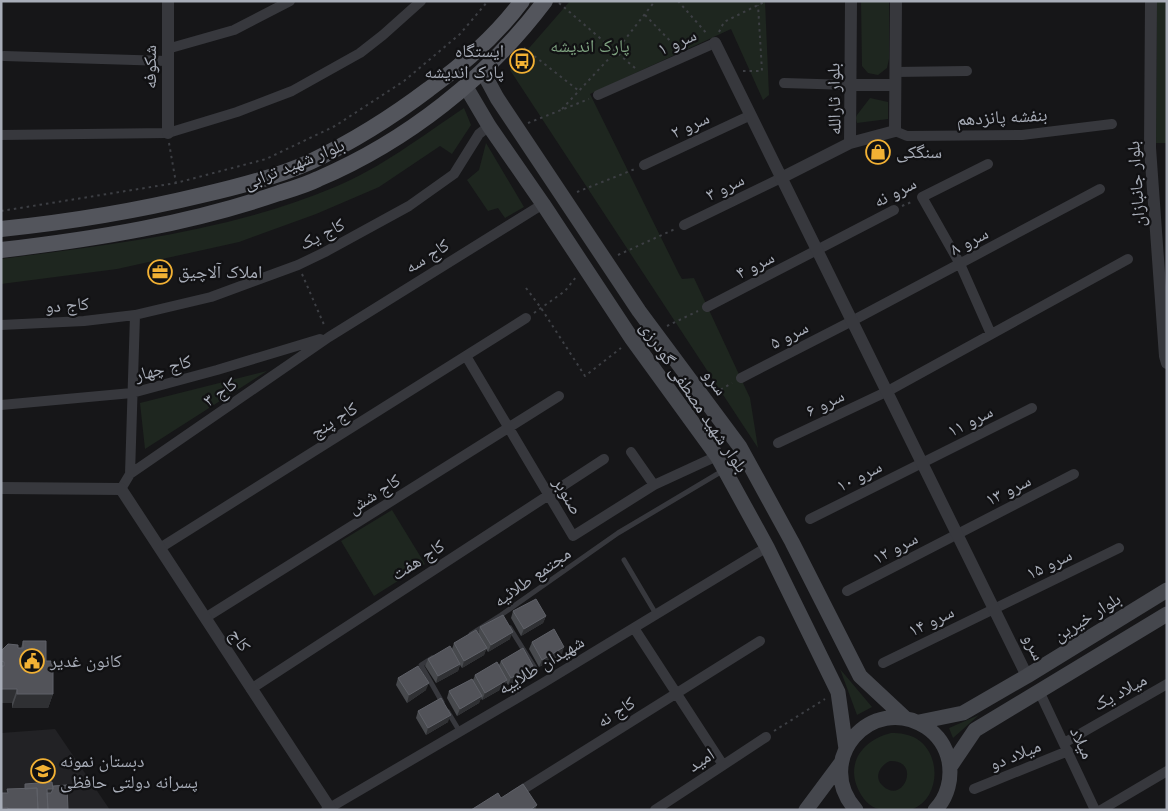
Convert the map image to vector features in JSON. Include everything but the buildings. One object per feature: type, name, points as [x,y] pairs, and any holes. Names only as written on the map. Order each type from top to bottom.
[{"type":"main road","name":"بلوار شهید ترابی","points":[[1,229],[64,222],[162,204],[242,186],[301,165],[353,139],[408,105],[463,65],[511,16],[522,1]]},
{"type":"main road","name":"بلوار شهید ترابی","points":[[1,250],[68,242],[165,225],[247,204],[309,183],[364,157],[419,122],[466,87],[514,40],[545,1]]},
{"type":"main road","points":[[466,87],[463,65],[483,72]]},
{"type":"main road","name":"سرو","points":[[483,72],[497,98],[605,260],[655,332],[740,447],[792,542],[860,676],[912,720],[931,730],[947,754],[950,768]]},
{"type":"main road","name":"بلوار شهید مصطفی گودرزی","points":[[466,87],[489,126],[632,339],[720,463],[767,547],[838,692],[843,756],[840,777],[850,804],[856,810]]},
{"type":"main road","name":"بلوار خیرین","points":[[806,810],[843,756],[853,737],[870,724],[890,718],[912,720],[963,714],[1167,590]]},
{"type":"main road","points":[[937,809],[947,789],[950,768],[975,730],[1167,614]]},
{"type":"street","name":"شکوفه","points":[[168,1],[168,133]]},
{"type":"street","points":[[4,56],[167,55],[234,30],[290,1]]},
{"type":"street","points":[[1,135],[168,133],[237,112],[300,87],[360,53],[421,1]]},
{"type":"street","name":"بلوار ثارالله","points":[[852,1],[850,143],[895,132]]},
{"type":"street","points":[[895,132],[896,1]]},
{"type":"street","name":"بلوار جانبازان","points":[[1151,1],[1150,148],[1167,364]]},
{"type":"street","name":"سرو ۱","points":[[598,95],[715,43]]},
{"type":"street","name":"سرو","points":[[715,43],[1027,676]]},
{"type":"street","points":[[784,83],[850,85],[895,78],[967,71]]},
{"type":"street","name":"سرو ۲","points":[[644,165],[751,116]]},
{"type":"street","name":"بنفشه پانزدهم","points":[[895,132],[907,136],[1022,135],[1112,124]]},
{"type":"street","name":"کاج یک","points":[[135,315],[211,297],[298,265],[325,252],[409,206],[454,174],[479,134],[489,126]]},
{"type":"street","points":[[781,178],[850,143]]},
{"type":"street","name":"سرو نه","points":[[922,196],[988,164]]},
{"type":"street","name":"سرو ۳","points":[[684,225],[781,178]]},
{"type":"street","name":"سرو ۸","points":[[852,321],[1100,189]]},
{"type":"street","points":[[922,196],[960,264],[991,334]]},
{"type":"street","name":"کاج سه","points":[[329,337],[543,204]]},
{"type":"street","name":"سرو نه","points":[[817,251],[894,210]]},
{"type":"street","name":"سرو ۴","points":[[707,307],[817,251]]},
{"type":"street","name":"سرو ۶","points":[[778,443],[887,392],[1128,259]]},
{"type":"street","points":[[1,488],[121,489],[130,474],[135,315]]},
{"type":"street","name":"کاج دو","points":[[1,325],[84,322],[135,315]]},
{"type":"street","name":"کاج پنج","points":[[160,548],[526,318]]},
{"type":"street","name":"سرو ۵","points":[[741,378],[852,321]]},
{"type":"street","name":"کاج چهار","points":[[1,405],[132,393],[329,337]]},
{"type":"street","name":"کاج ۳","points":[[130,474],[329,337]]},
{"type":"street","name":"صنوبر","points":[[466,356],[573,536],[654,486],[720,463]]},
{"type":"street","name":"کاج شش","points":[[205,618],[559,396]]},
{"type":"street","name":"سرو ۱۱","points":[[922,463],[1032,408]]},
{"type":"street","points":[[631,452],[654,486]]},
{"type":"street","name":"کاج هفت","points":[[252,689],[604,458]]},
{"type":"street","name":"سرو ۱۰","points":[[810,519],[922,463]]},
{"type":"street","name":"سرو ۱۳","points":[[957,534],[1074,474]]},
{"type":"street","name":"کاج","points":[[121,489],[329,809]]},
{"type":"street","name":"سرو ۱۲","points":[[848,591],[957,534]]},
{"type":"street","name":"شهیدان طلاییه","points":[[329,809],[767,547]]},
{"type":"street","name":"سرو ۱۵","points":[[994,609],[1118,548]]},
{"type":"street","name":"سرو ۱۴","points":[[883,663],[994,609]]},
{"type":"street","points":[[634,628],[723,766]]},
{"type":"street","name":"کاج نه","points":[[506,800],[760,641]]},
{"type":"street","name":"میلاد یک","points":[[1066,747],[1165,688]]},
{"type":"street","name":"میلاد","points":[[1039,691],[1095,810]]},
{"type":"street","name":"امید","points":[[655,810],[766,737]]},
{"type":"street","name":"میلاد دو","points":[[974,789],[1066,747]]},
{"type":"street","points":[[1101,810],[1167,771]]},
{"type":"lane","name":"مجتمع طلائیه","points":[[469,635],[501,615],[720,463]]},
{"type":"lane","points":[[624,560],[656,614]]},
{"type":"lane","points":[[501,615],[535,668]]},
{"type":"lane","points":[[437,655],[420,665],[460,732]]},
{"type":"path","points":[[1,211],[176,183],[266,159],[335,126],[404,81],[460,34],[488,1]]},
{"type":"path","points":[[557,1],[644,75]]},
{"type":"path","points":[[562,109],[616,51],[655,1]]},
{"type":"path","points":[[678,1],[715,43],[724,22],[766,1]]},
{"type":"path","points":[[729,71],[762,71],[758,5]]},
{"type":"path","points":[[645,15],[685,56]]},
{"type":"path","points":[[514,40],[579,91]]},
{"type":"path","points":[[516,127],[598,95]]},
{"type":"path","points":[[168,133],[176,183]]},
{"type":"path","points":[[563,198],[644,165]]},
{"type":"path","name":"سرو نه","points":[[894,210],[922,196]]},
{"type":"path","points":[[605,260],[684,225]]},
{"type":"path","points":[[298,265],[329,337]]},
{"type":"path","points":[[526,318],[565,291],[583,266]]},
{"type":"path","points":[[526,288],[585,376],[632,339]]},
{"type":"path","points":[[655,332],[707,307]]},
{"type":"path","points":[[704,399],[741,378]]},
{"type":"path","points":[[766,737],[838,692]]},
{"type":"shaded area","name":"دبستان نمونه پسرانه دولتی حافظی","points":[[55,729],[110,810],[1,810],[1,733]]},
{"type":"green space","name":"پارک اندیشه","points":[[570,1],[765,1],[769,95],[763,100],[731,29],[590,94],[679,274],[682,279],[694,278],[750,398],[758,448],[510,70]]},
{"type":"green space","points":[[861,1],[889,1],[889,59],[887,68],[878,75],[868,73],[862,66]]},
{"type":"green space","points":[[1157,1],[1167,1],[1167,143],[1156,143]]},
{"type":"green space","points":[[870,98],[888,102],[888,119],[857,123],[857,115]]},
{"type":"green space","points":[[464,108],[471,125],[452,154],[440,146],[379,187],[316,214],[239,242],[117,269],[1,284],[1,259],[86,248],[212,226],[295,202],[335,187],[369,171]]},
{"type":"green space","points":[[486,143],[524,207],[505,218],[498,208],[488,211],[467,180],[479,170]]},
{"type":"green space","points":[[267,371],[145,449],[140,403]]},
{"type":"green space","points":[[392,510],[425,564],[374,596],[341,541]]},
{"type":"green space","points":[[840,669],[872,707],[857,715]]},
{"type":"green space","points":[[979,715],[953,738],[949,728]]},
{"type":"green space","points":[[891,733],[911,736],[925,746],[930,755],[934,765],[933,786],[929,795],[913,809],[886,810],[876,808],[869,805],[858,788],[854,777],[854,767],[857,758],[870,742]],"holes":[[[890,761],[900,763],[905,767],[907,773],[906,780],[897,790],[890,790],[880,783],[878,779],[879,772],[883,765]]]},
{"type":"place","name":"ایستگاه پارک اندیشه","points":[[522,61]]},
{"type":"place","name":"سنگکی","points":[[878,152]]},
{"type":"place","name":"املاک آلاچیق","points":[[160,272]]},
{"type":"place","name":"کانون غدیر","points":[[32,661]]},
{"type":"place","name":"دبستان نمونه پسرانه دولتی حافظی","points":[[43,771]]}]
